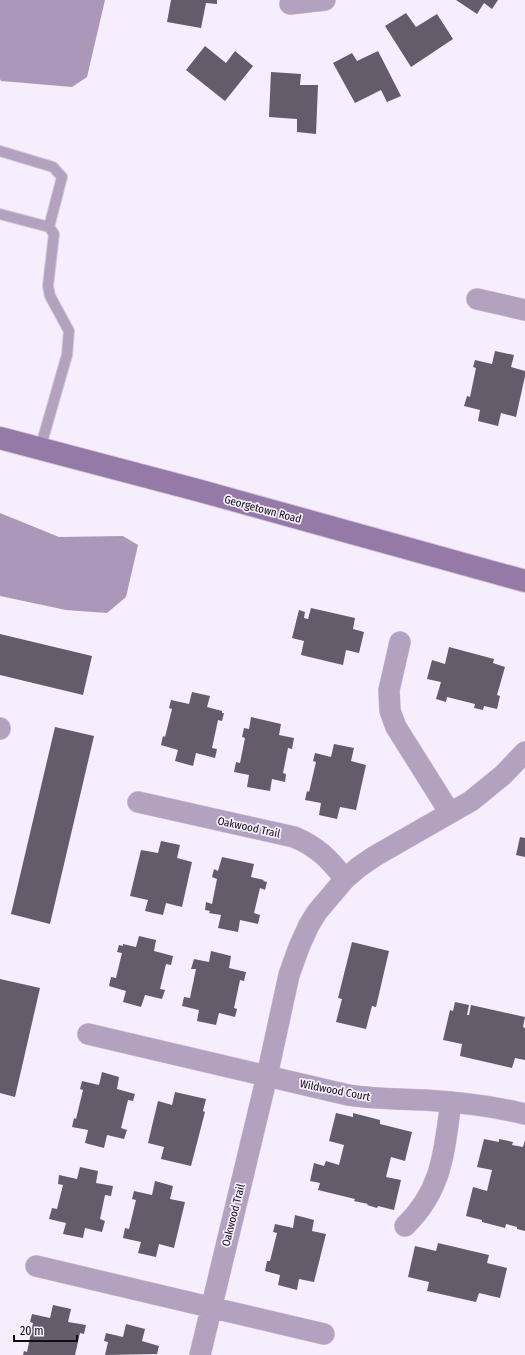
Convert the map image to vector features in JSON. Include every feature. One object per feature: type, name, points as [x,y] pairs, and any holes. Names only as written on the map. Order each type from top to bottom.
[{"type":"main road","name":"Georgetown Road","points":[[0,438],[197,490],[525,581]]},
{"type":"street","points":[[290,4],[325,0]]},
{"type":"street","points":[[477,299],[525,310]]},
{"type":"street","points":[[400,642],[388,690],[390,711],[396,727],[450,813]]},
{"type":"street","name":"Oakwood Trail","points":[[200,1355],[267,1076],[289,975],[309,925],[317,912],[344,879],[371,859],[471,801],[523,759]]},
{"type":"street","name":"Oakwood Trail","points":[[138,802],[294,837],[306,842],[322,853],[344,879]]},
{"type":"street","points":[[88,1034],[267,1076]]},
{"type":"street","name":"Wildwood Court","points":[[267,1076],[358,1096],[451,1102],[499,1107],[525,1114]]},
{"type":"street","points":[[405,1226],[418,1213],[428,1197],[439,1174],[446,1146],[451,1102]]},
{"type":"street","points":[[36,1266],[324,1334]]},
{"type":"lane","points":[[0,151],[53,167],[62,177],[49,227]]},
{"type":"lane","points":[[0,214],[49,227],[54,234],[48,286],[50,296],[69,331],[66,355],[40,448]]},
{"type":"shaded area","points":[[0,0],[105,0],[87,77],[72,87],[1,81]]},
{"type":"shaded area","points":[[0,513],[59,537],[123,536],[138,545],[126,597],[107,613],[66,610],[0,596]]},
{"type":"building","points":[[171,0],[217,0],[217,4],[206,3],[201,28],[167,22]]},
{"type":"building","points":[[456,0],[498,0],[492,9],[484,3],[477,14]]},
{"type":"building","points":[[406,13],[416,27],[437,14],[453,39],[411,67],[385,26]]},
{"type":"building","points":[[205,46],[226,63],[235,51],[253,66],[225,101],[186,70]]},
{"type":"building","points":[[378,51],[401,96],[387,102],[381,90],[355,103],[333,63],[352,53],[357,61]]},
{"type":"building","points":[[271,72],[301,74],[300,85],[318,85],[316,134],[297,132],[297,119],[269,117]]},
{"type":"building","points":[[495,351],[514,355],[511,367],[525,371],[516,417],[501,413],[498,426],[478,421],[480,410],[464,406],[467,396],[470,397],[476,368],[473,367],[475,360],[492,364]]},
{"type":"building","points":[[311,608],[355,618],[353,629],[364,632],[359,653],[346,650],[343,665],[301,655],[304,641],[292,638],[299,610],[305,612],[304,618],[308,619]]},
{"type":"building","points":[[0,634],[92,656],[83,695],[0,675]]},
{"type":"building","points":[[449,647],[494,659],[493,663],[505,667],[497,695],[500,696],[497,709],[484,706],[483,710],[474,708],[475,704],[447,697],[446,702],[436,699],[441,682],[427,679],[432,660],[445,664]]},
{"type":"building","points":[[192,692],[210,696],[207,707],[222,711],[222,713],[224,713],[222,721],[218,720],[212,748],[217,749],[215,758],[196,753],[193,766],[175,761],[178,750],[161,745],[163,736],[165,737],[172,709],[169,708],[171,700],[189,704]]},
{"type":"building","points":[[251,717],[281,724],[279,735],[294,738],[292,749],[288,748],[283,773],[286,774],[285,782],[272,779],[270,791],[247,787],[249,775],[234,772],[236,762],[240,763],[245,738],[242,737],[244,728],[249,729]]},
{"type":"building","points":[[55,727],[94,736],[50,924],[11,914]]},
{"type":"building","points":[[334,744],[354,748],[351,761],[366,765],[356,810],[340,807],[337,819],[319,815],[321,803],[305,800],[307,791],[309,792],[316,762],[313,761],[315,753],[331,757]]},
{"type":"building","points":[[520,837],[525,838],[525,857],[516,855]]},
{"type":"building","points":[[161,841],[180,845],[177,858],[192,862],[182,907],[166,903],[163,915],[145,911],[148,900],[130,896],[141,850],[158,853]]},
{"type":"building","points":[[222,857],[254,864],[251,877],[267,882],[265,890],[260,888],[254,913],[260,915],[258,924],[240,920],[238,932],[218,928],[221,915],[209,913],[210,911],[205,910],[206,902],[212,904],[217,879],[212,877],[214,869],[218,871]]},
{"type":"building","points":[[139,936],[156,940],[154,951],[173,956],[171,965],[166,964],[160,989],[165,990],[162,999],[145,995],[141,1007],[123,1002],[126,991],[109,986],[111,977],[116,978],[122,953],[117,952],[119,945],[123,946],[123,944],[136,947]]},
{"type":"building","points":[[352,942],[389,951],[376,1007],[372,1006],[366,1029],[336,1022],[342,999],[338,998]]},
{"type":"building","points":[[211,951],[231,956],[229,968],[246,972],[244,981],[240,980],[234,1008],[237,1009],[235,1017],[219,1013],[216,1025],[197,1021],[199,1010],[182,1006],[184,997],[190,998],[196,969],[191,969],[194,959],[209,962]]},
{"type":"building","points":[[0,979],[40,988],[15,1097],[0,1093]]},
{"type":"building","points":[[455,1002],[469,1005],[467,1015],[469,1015],[471,1005],[525,1017],[523,1027],[525,1028],[525,1060],[515,1058],[512,1068],[460,1056],[462,1044],[443,1040],[450,1010],[453,1011]]},
{"type":"building","points":[[102,1072],[119,1077],[117,1089],[135,1094],[133,1101],[128,1100],[121,1128],[127,1130],[124,1139],[107,1135],[104,1148],[85,1143],[88,1130],[72,1127],[74,1118],[76,1119],[83,1090],[80,1089],[82,1081],[99,1085]]},
{"type":"building","points":[[175,1092],[206,1099],[203,1111],[205,1112],[191,1166],[161,1159],[164,1147],[148,1143],[158,1101],[172,1105]]},
{"type":"building","points":[[336,1113],[353,1117],[353,1113],[380,1120],[380,1124],[412,1132],[405,1161],[391,1157],[386,1177],[401,1180],[394,1210],[378,1206],[377,1208],[367,1205],[368,1204],[354,1201],[355,1199],[318,1190],[320,1183],[310,1181],[314,1163],[324,1166],[326,1161],[339,1165],[344,1145],[329,1141]]},
{"type":"building","points":[[484,1139],[499,1142],[499,1139],[513,1142],[512,1145],[523,1147],[525,1140],[525,1231],[506,1224],[505,1228],[466,1216],[473,1187],[487,1191],[492,1170],[477,1167]]},
{"type":"building","points":[[80,1167],[98,1171],[96,1183],[113,1186],[111,1196],[105,1195],[100,1219],[105,1221],[102,1232],[85,1228],[83,1238],[63,1234],[66,1223],[49,1219],[52,1208],[57,1209],[63,1185],[58,1184],[59,1175],[77,1179]]},
{"type":"building","points":[[155,1181],[173,1186],[170,1199],[185,1202],[174,1248],[159,1244],[156,1257],[138,1253],[141,1242],[123,1238],[125,1228],[129,1229],[136,1200],[132,1199],[134,1191],[152,1195]]},
{"type":"building","points":[[295,1215],[314,1220],[312,1231],[326,1234],[314,1282],[299,1279],[297,1290],[278,1285],[280,1275],[265,1271],[267,1261],[270,1261],[277,1233],[273,1232],[275,1224],[293,1228]]},
{"type":"building","points":[[438,1243],[489,1255],[487,1263],[507,1268],[500,1298],[479,1293],[476,1302],[427,1291],[429,1282],[408,1277],[415,1246],[436,1251]]},
{"type":"building","points":[[53,1305],[71,1309],[68,1322],[86,1325],[84,1334],[80,1333],[75,1355],[23,1355],[24,1351],[27,1352],[33,1323],[30,1322],[32,1314],[50,1318]]},
{"type":"building","points":[[126,1324],[145,1329],[142,1341],[159,1346],[157,1354],[105,1355],[108,1342],[104,1341],[106,1333],[123,1337]]}]
